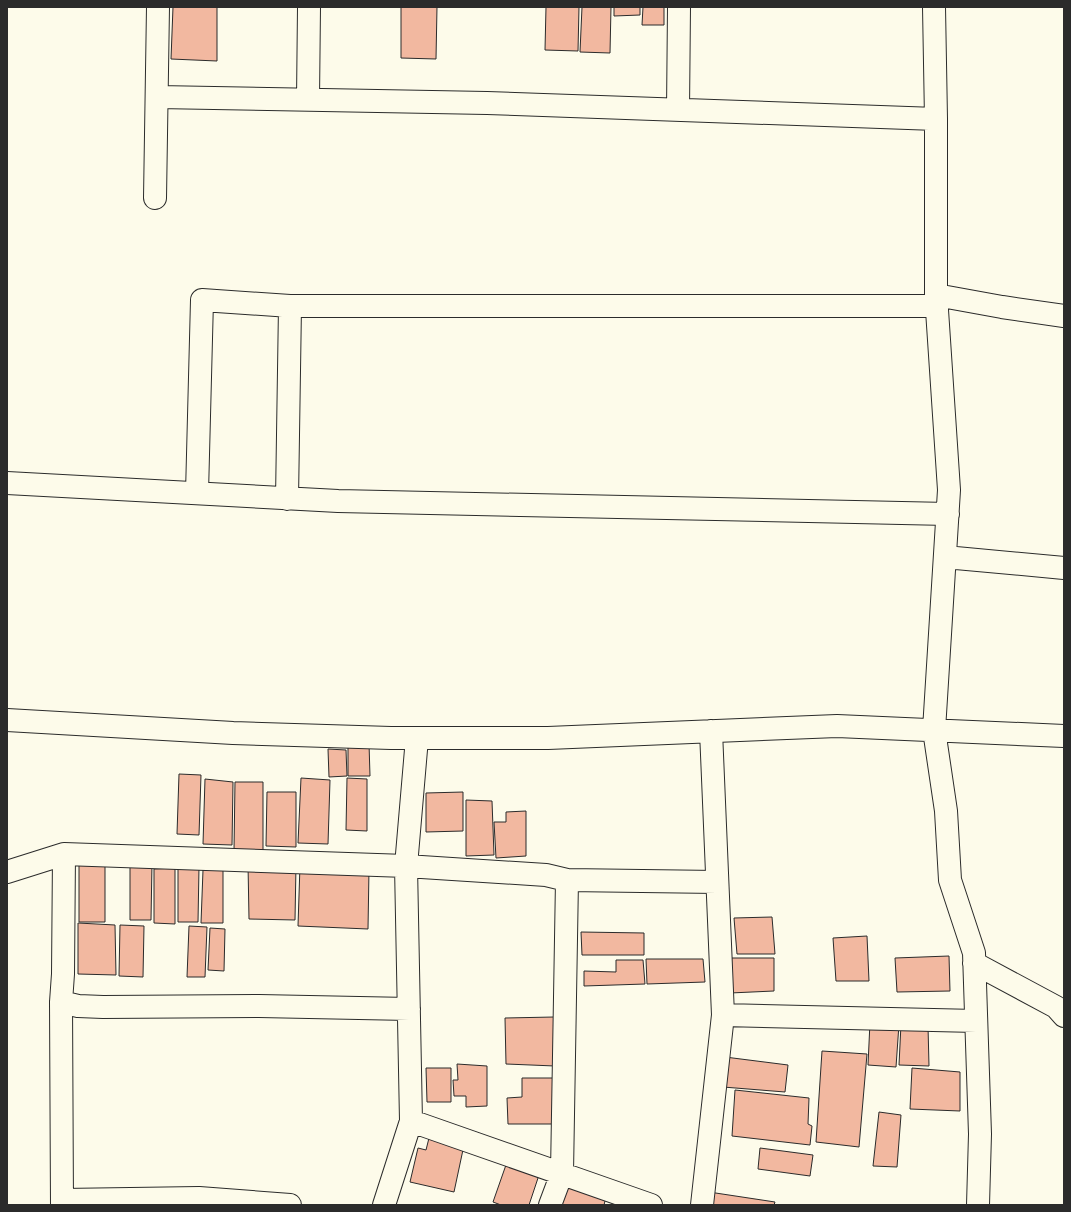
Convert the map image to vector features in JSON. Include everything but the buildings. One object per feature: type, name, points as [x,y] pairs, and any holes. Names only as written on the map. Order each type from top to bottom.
[{"type":"street","points":[[155,198],[158,97],[158,7]]},
{"type":"street","points":[[308,99],[309,7]]},
{"type":"street","points":[[678,110],[679,7]]},
{"type":"street","points":[[934,7],[937,301],[949,490],[934,730],[946,811],[950,880],[974,953],[980,1134],[978,1205]]},
{"type":"street","points":[[158,97],[308,99],[936,119]]},
{"type":"street","points":[[197,493],[202,300],[290,306],[937,301],[1002,307],[1064,316]]},
{"type":"street","points":[[287,499],[290,306]]},
{"type":"street","points":[[7,483],[338,502],[948,514]]},
{"type":"street","points":[[945,557],[1064,568]]},
{"type":"street","points":[[7,720],[233,734],[417,738],[548,738],[837,726],[1064,736]]},
{"type":"street","points":[[702,1205],[723,1015],[711,731]]},
{"type":"street","points":[[384,1205],[411,1121],[406,866],[417,738]]},
{"type":"street","points":[[7,872],[64,854],[406,866],[546,875],[567,880],[717,882]]},
{"type":"street","points":[[64,854],[63,974],[61,1002],[62,1203],[199,1198],[290,1205]]},
{"type":"street","points":[[550,1205],[562,1173],[567,880]]},
{"type":"street","points":[[974,962],[1056,1006],[1064,1016]]},
{"type":"street","points":[[61,1002],[78,1006],[103,1007],[258,1006],[410,1009]]},
{"type":"street","points":[[723,1015],[976,1021]]},
{"type":"street","points":[[411,1121],[651,1205]]}]
